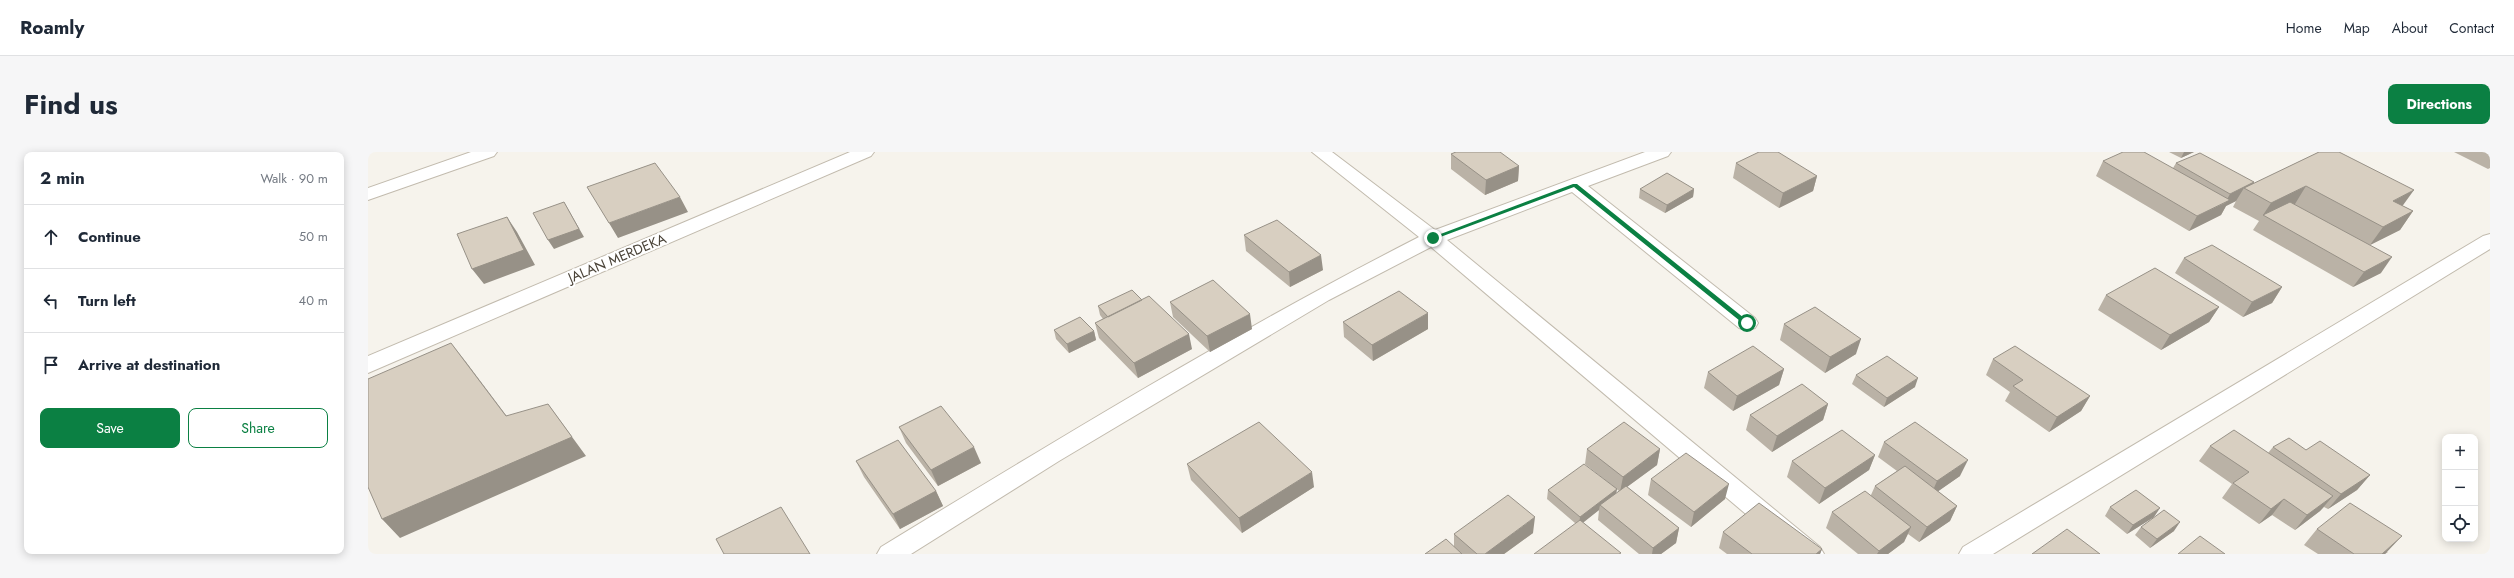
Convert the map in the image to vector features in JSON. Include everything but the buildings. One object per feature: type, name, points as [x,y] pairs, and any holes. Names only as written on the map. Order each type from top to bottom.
[{"type":"street","points":[[368,194],[488,152]]},
{"type":"street","name":"JALAN MERDEKA","points":[[368,365],[865,152]]},
{"type":"street","points":[[1321,152],[1433,238],[1811,554]]},
{"type":"street","points":[[890,554],[1051,455],[1322,295],[1433,238],[1662,152]]},
{"type":"street","points":[[1575,185],[1747,323]]},
{"type":"street","points":[[1972,554],[2490,240]]},
{"type":"route","points":[[1433,238],[1575,185],[1747,323]]}]
